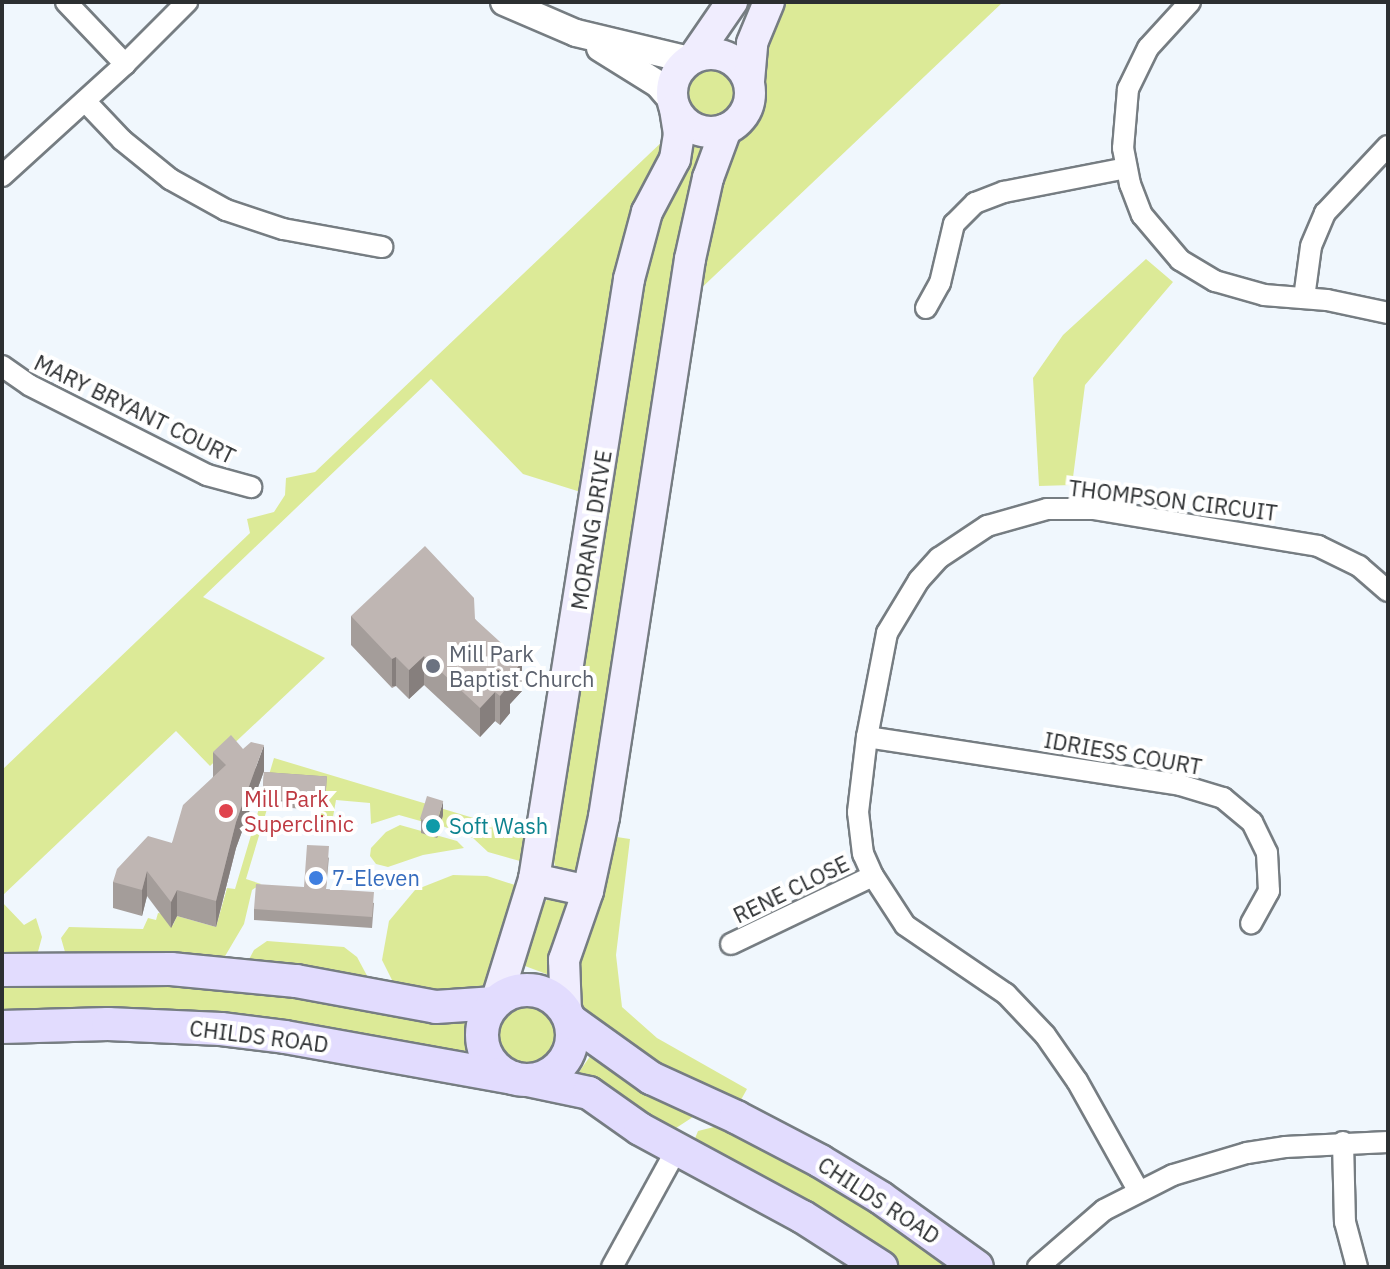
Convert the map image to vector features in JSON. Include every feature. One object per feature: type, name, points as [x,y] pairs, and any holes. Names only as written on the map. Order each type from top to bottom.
[{"type":"main road","points":[[726,129],[702,131],[682,119],[674,105],[675,78],[732,2]]},
{"type":"main road","points":[[496,1002],[482,1030],[483,1045],[499,1071],[521,1079],[554,1071],[564,1060],[572,1034],[564,960],[588,891],[604,817],[690,259],[708,178],[726,129],[744,114],[750,92],[752,43],[769,2]]},
{"type":"main road","points":[[692,59],[705,54],[727,57],[744,71],[749,81]]},
{"type":"main road","name":"MORANG DRIVE","points":[[496,1002],[534,879],[629,279],[647,212],[675,159],[679,134],[674,105]]},
{"type":"main road","points":[[534,879],[588,891]]},
{"type":"main road","points":[[2,970],[171,969],[296,981],[436,1007],[496,1002],[520,990],[533,990],[557,1001],[568,1016]]},
{"type":"main road","name":"CHILDS ROAD","points":[[568,1016],[632,1068],[736,1117],[881,1198],[977,1267]]},
{"type":"main road","name":"CHILDS ROAD","points":[[2,1027],[108,1024],[221,1029],[285,1037],[589,1093],[640,1129],[803,1217],[881,1267]]},
{"type":"main road","points":[[677,1149],[690,1128],[699,1122],[736,1117]]},
{"type":"street","points":[[66,2],[125,64]]},
{"type":"street","points":[[2,176],[125,64],[187,2]]},
{"type":"street","points":[[504,2],[576,33],[658,84],[674,105]]},
{"type":"street","points":[[1190,2],[1148,48],[1128,89],[1122,128],[1126,168],[1142,215],[1180,260],[1215,281],[1239,290],[1388,313]]},
{"type":"street","points":[[576,33],[692,59]]},
{"type":"street","points":[[85,101],[143,158],[213,203],[283,229],[382,247]]},
{"type":"street","points":[[1304,298],[1311,246],[1325,213],[1388,146]]},
{"type":"street","points":[[926,308],[940,283],[954,224],[975,203],[1004,192],[1126,168]]},
{"type":"street","name":"MARY BRYANT COURT","points":[[2,366],[42,392],[207,475],[251,487]]},
{"type":"street","name":"THOMPSON CIRCUIT","points":[[1138,1190],[1077,1081],[1045,1035],[1006,994],[905,925],[873,876],[863,854],[858,823],[867,737],[881,651],[896,617],[919,580],[961,541],[1013,516],[1047,509],[1093,509],[1292,540],[1337,553],[1359,566],[1388,591]]},
{"type":"street","name":"IDRIESS COURT","points":[[867,737],[1180,785],[1223,798],[1252,822],[1267,853],[1269,891],[1251,923]]},
{"type":"street","name":"RENE CLOSE","points":[[731,944],[873,876]]},
{"type":"street","points":[[1343,1142],[1345,1222],[1357,1267]]},
{"type":"street","points":[[1045,1263],[1083,1225],[1138,1190],[1247,1153],[1343,1142],[1388,1142]]},
{"type":"street","points":[[612,1267],[677,1149]]},
{"type":"green space","points":[[786,2],[1003,2],[694,295],[702,245],[734,146],[759,112],[762,56],[777,15]]},
{"type":"green space","points":[[711,67],[730,75],[738,94],[730,113],[711,121],[692,113],[684,94],[692,75]]},
{"type":"green space","points":[[666,138],[587,494],[523,474],[431,379],[203,597],[325,658],[210,766],[176,731],[2,896],[2,770],[250,533],[247,519],[274,512],[285,495],[286,478],[315,472]]},
{"type":"green space","points":[[690,140],[705,146],[582,862],[572,873],[557,871],[552,856],[640,271]]},
{"type":"green space","points":[[1146,259],[1173,282],[1085,385],[1072,485],[1039,486],[1033,378],[1063,335]]},
{"type":"green space","points":[[274,758],[533,836],[520,861],[488,852],[473,838],[440,825],[443,815],[424,822],[399,815],[371,824],[370,803],[336,800],[333,817],[321,820],[315,810],[325,810],[273,781],[271,809],[267,809],[246,879],[261,884],[252,890],[244,924],[221,963],[68,955],[65,952],[61,938],[69,927],[143,929],[148,918],[156,920],[158,913],[166,914],[168,924],[173,925],[177,916],[216,927],[227,888],[235,889]]},
{"type":"green space","points":[[400,825],[457,841],[464,848],[423,855],[388,867],[376,864],[370,856],[371,848],[386,832]]},
{"type":"green space","points":[[610,836],[630,839],[616,955],[622,1007],[657,1038],[747,1089],[737,1107],[661,1072],[596,1024],[574,993],[572,983]]},
{"type":"green space","points":[[453,875],[487,876],[518,886],[485,986],[475,994],[397,990],[382,960],[389,921],[415,890]]},
{"type":"green space","points":[[550,897],[563,897],[569,908],[549,975],[525,966],[541,906]]},
{"type":"green space","points":[[2,902],[24,925],[36,918],[42,937],[36,959],[2,960]]},
{"type":"green space","points":[[267,941],[344,947],[357,957],[372,985],[246,965],[254,950]]},
{"type":"green space","points":[[153,977],[466,1020],[466,1059],[2,1017],[2,979]]},
{"type":"green space","points":[[527,1007],[547,1015],[555,1035],[547,1055],[527,1063],[507,1055],[499,1035],[507,1015]]},
{"type":"green space","points":[[591,1055],[614,1071],[696,1115],[673,1130],[577,1075]]},
{"type":"green space","points":[[718,1126],[822,1173],[948,1267],[897,1267],[694,1141],[698,1131]]},
{"type":"building","name":"Mill Park Baptist Church","points":[[425,546],[474,598],[475,619],[522,662],[506,680],[510,684],[500,696],[495,692],[480,708],[424,656],[409,670],[396,657],[392,659],[351,616]]},
{"type":"building","points":[[231,735],[243,749],[251,742],[264,745],[236,822],[216,901],[177,890],[171,902],[147,871],[142,890],[113,882],[117,869],[148,836],[172,843],[183,805],[226,765],[213,752]]},
{"type":"building","points":[[264,772],[327,776],[325,803],[262,799]]},
{"type":"building","points":[[427,796],[443,801],[436,824],[420,819]]},
{"type":"building","points":[[307,845],[329,846],[326,889],[374,892],[372,917],[254,909],[256,884],[304,887]]},
{"type":"place","name":"Mill Park Baptist Church","points":[[433,666]]},
{"type":"place","name":"Mill Park Superclinic","points":[[226,811]]},
{"type":"place","name":"Soft Wash","points":[[433,826]]},
{"type":"place","name":"7-Eleven","points":[[316,878]]}]
